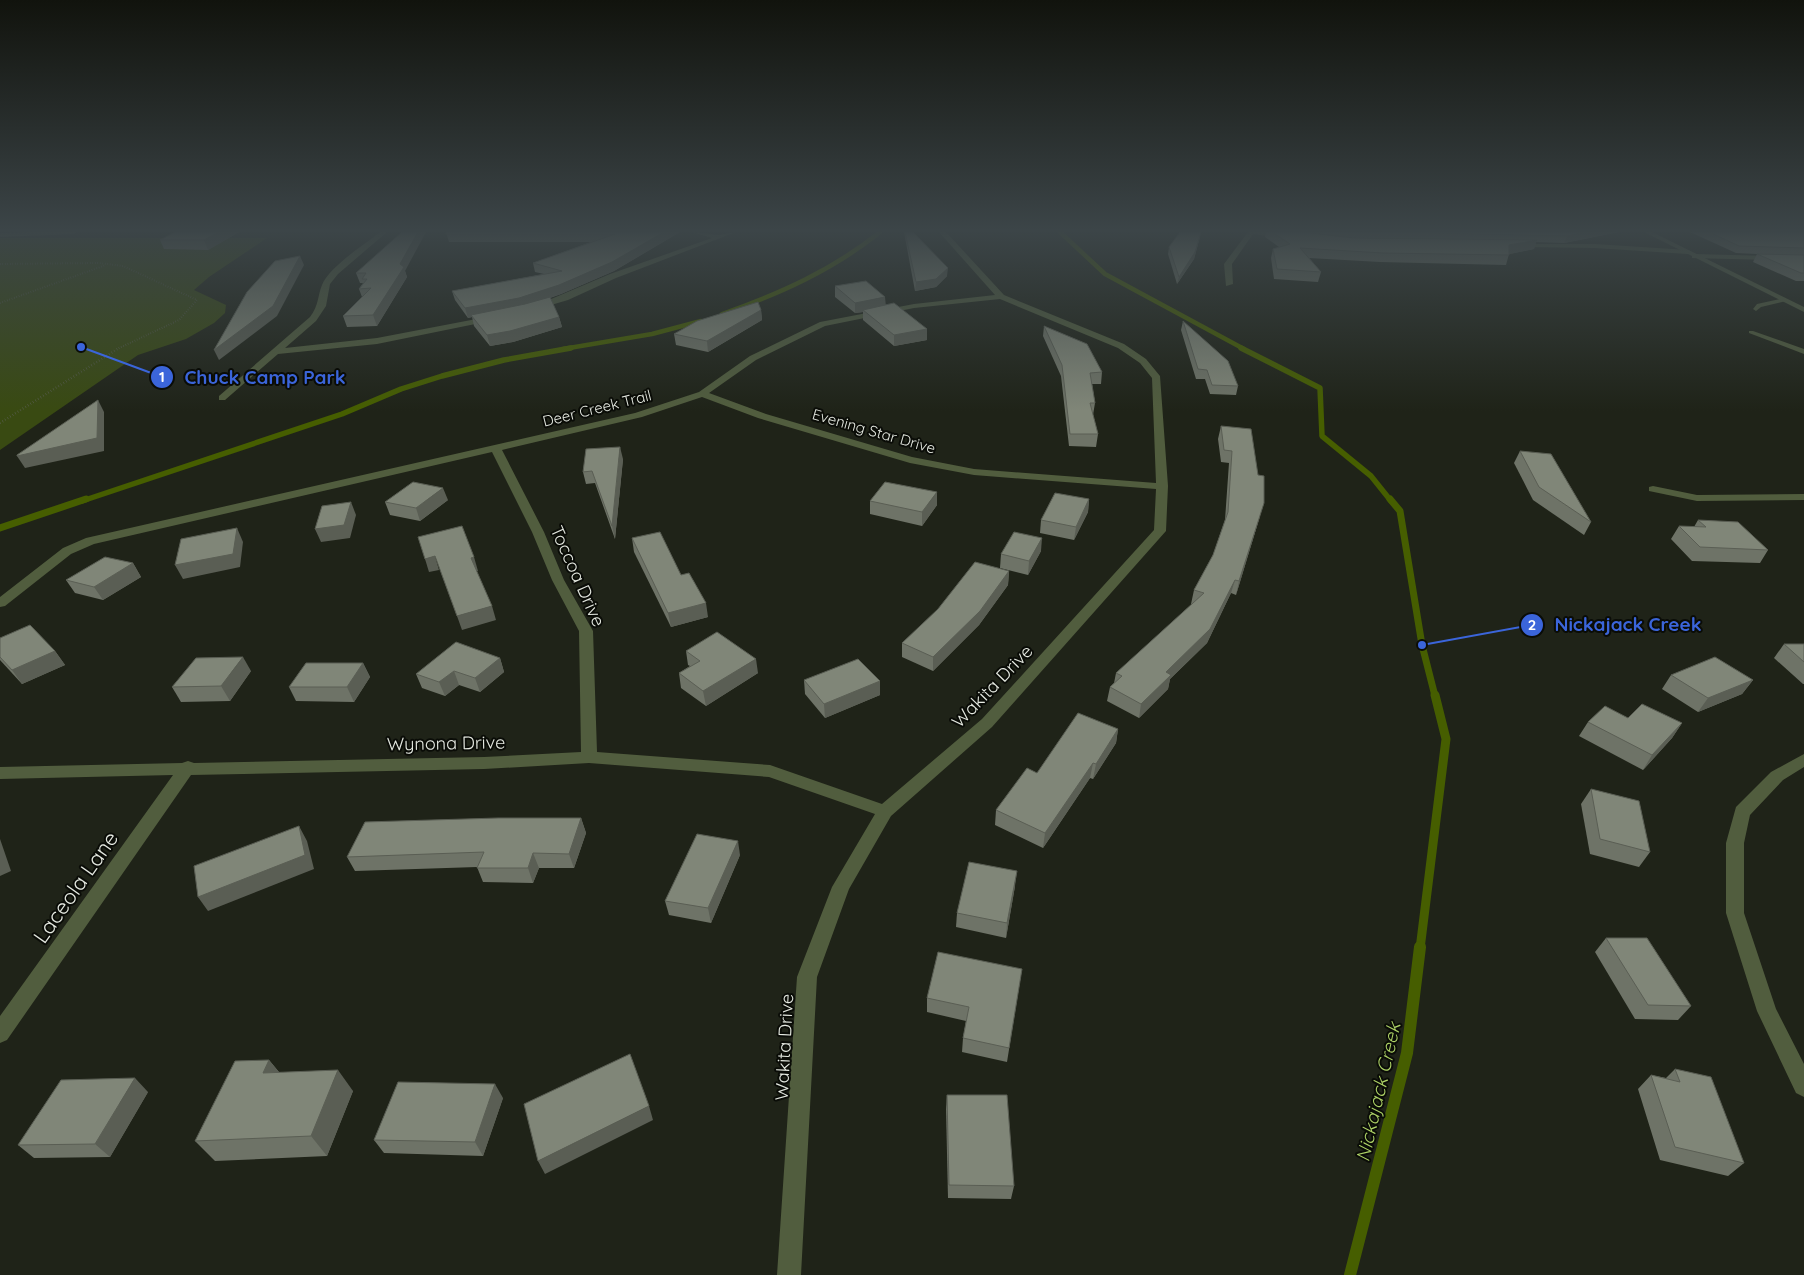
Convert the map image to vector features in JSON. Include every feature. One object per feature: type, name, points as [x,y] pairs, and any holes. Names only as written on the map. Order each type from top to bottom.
[{"type":"street","points":[[222,398],[314,319],[322,306],[325,292]]},
{"type":"street","points":[[524,311],[579,292]]},
{"type":"street","name":"Wakita Drive","points":[[789,1275],[807,976],[841,887],[885,811],[987,723],[1160,531],[1162,486],[1158,437],[1157,378],[1143,361],[1121,346],[1001,296],[997,292]]},
{"type":"street","points":[[1767,292],[1804,310]]},
{"type":"street","name":"Deer Creek Trail","points":[[0,603],[67,551],[90,541],[638,415],[702,394],[753,358],[823,324],[914,306],[1001,296]]},
{"type":"street","points":[[278,351],[377,341],[505,315]]},
{"type":"street","name":"Evening Star Drive","points":[[702,394],[762,416],[910,460],[974,472],[1124,485],[1162,486]]},
{"type":"street","name":"Toccoa Drive","points":[[496,449],[538,532],[558,580],[586,631],[589,757]]},
{"type":"street","points":[[1653,489],[1697,498],[1804,497]]},
{"type":"street","name":"Wynona Drive","points":[[0,773],[188,767],[484,763],[589,757],[770,770],[885,811]]},
{"type":"street","points":[[1804,760],[1777,776],[1742,812],[1735,843],[1735,913],[1767,1010],[1804,1086]]},
{"type":"street","name":"Laceola Lane","points":[[0,1033],[188,767]]},
{"type":"lane","points":[[1756,309],[1759,306],[1784,300]]},
{"type":"lane","points":[[1751,332],[1804,352]]},
{"type":"path","points":[[0,303],[32,292]]},
{"type":"path","points":[[0,423],[121,347],[179,320],[196,300],[178,292]]},
{"type":"green space","points":[[0,292],[197,292],[226,305],[225,313],[214,323],[186,339],[138,355],[0,450]]},
{"type":"building","points":[[247,292],[281,292],[273,306],[214,350]]},
{"type":"building","points":[[368,292],[388,292],[373,315],[343,316]]},
{"type":"building","points":[[452,292],[539,292],[519,298],[465,308]]},
{"type":"building","points":[[841,292],[878,292],[885,297],[855,303]]},
{"type":"building","points":[[550,297],[559,317],[510,331],[487,335],[471,315],[525,304]]},
{"type":"building","points":[[758,302],[761,310],[707,341],[674,334],[697,321]]},
{"type":"building","points":[[894,303],[927,329],[894,335],[863,310]]},
{"type":"building","points":[[1183,321],[1228,361],[1238,386],[1212,385],[1207,370],[1198,369]]},
{"type":"building","points":[[1044,326],[1087,344],[1102,372],[1090,373],[1095,403],[1090,403],[1098,434],[1070,434],[1062,365]]},
{"type":"building","points":[[98,400],[97,438],[17,456],[17,455]]},
{"type":"building","points":[[1221,426],[1251,429],[1258,475],[1264,476],[1264,503],[1239,581],[1235,580],[1210,629],[1166,672],[1171,675],[1141,704],[1110,687],[1122,676],[1116,673],[1204,593],[1194,590],[1213,555],[1228,512],[1232,451],[1224,450]]},
{"type":"building","points":[[620,447],[612,526],[592,471],[583,472],[586,449]]},
{"type":"building","points":[[1520,451],[1551,454],[1591,522],[1539,487]]},
{"type":"building","points":[[413,482],[443,488],[416,508],[385,502]]},
{"type":"building","points":[[885,482],[937,492],[922,512],[870,501]]},
{"type":"building","points":[[1055,493],[1089,499],[1076,527],[1041,520]]},
{"type":"building","points":[[351,502],[344,525],[315,529],[322,506]]},
{"type":"building","points":[[1698,520],[1738,522],[1768,550],[1700,547],[1679,526],[1706,527]]},
{"type":"building","points":[[462,526],[474,557],[471,558],[492,606],[457,616],[435,556],[425,559],[418,537]]},
{"type":"building","points":[[237,528],[233,554],[175,565],[181,539]]},
{"type":"building","points":[[660,532],[681,575],[689,573],[706,603],[668,613],[632,538]]},
{"type":"building","points":[[1014,532],[1042,538],[1029,561],[1001,554]]},
{"type":"building","points":[[105,557],[133,563],[94,587],[66,580]]},
{"type":"building","points":[[975,562],[1009,571],[980,611],[933,657],[902,643],[938,609]]},
{"type":"building","points":[[30,625],[55,651],[12,670],[0,657],[0,638]]},
{"type":"building","points":[[717,632],[756,659],[703,691],[679,673],[700,661],[686,651]]},
{"type":"building","points":[[456,642],[500,658],[475,678],[454,671],[439,682],[416,674]]},
{"type":"building","points":[[1784,644],[1804,644],[1804,662]]},
{"type":"building","points":[[243,657],[221,686],[172,687],[196,658]]},
{"type":"building","points":[[1715,657],[1753,680],[1708,698],[1671,675]]},
{"type":"building","points":[[858,659],[880,681],[824,704],[804,680]]},
{"type":"building","points":[[306,663],[363,663],[347,687],[289,687]]},
{"type":"building","points":[[1642,704],[1682,723],[1652,755],[1588,722],[1605,706],[1628,718]]},
{"type":"building","points":[[1078,713],[1118,729],[1096,764],[1093,763],[1045,833],[996,810],[1027,768],[1037,773]]},
{"type":"building","points":[[1591,789],[1639,801],[1650,852],[1600,839]]},
{"type":"building","points":[[498,818],[581,818],[569,854],[533,853],[528,868],[477,868],[484,852],[347,857],[365,822]]},
{"type":"building","points":[[299,826],[305,855],[198,897],[194,866]]},
{"type":"building","points":[[697,834],[738,841],[708,908],[665,901]]},
{"type":"building","points":[[969,862],[1017,871],[1007,923],[957,913]]},
{"type":"building","points":[[1606,938],[1647,938],[1691,1006],[1648,1005]]},
{"type":"building","points":[[938,952],[1022,969],[1009,1048],[963,1038],[969,1007],[927,998]]},
{"type":"building","points":[[630,1054],[649,1106],[538,1161],[524,1104]]},
{"type":"building","points":[[269,1060],[263,1073],[338,1070],[311,1136],[195,1141],[235,1061]]},
{"type":"building","points":[[1675,1069],[1711,1077],[1744,1163],[1675,1147],[1651,1075],[1680,1082]]},
{"type":"building","points":[[135,1078],[95,1144],[18,1145],[61,1080]]},
{"type":"building","points":[[398,1082],[495,1084],[475,1142],[374,1140]]},
{"type":"building","points":[[947,1095],[1007,1095],[1014,1186],[949,1185]]},
{"type":"waterway","points":[[722,314],[779,292]]},
{"type":"waterway","name":"Nickajack Creek","points":[[1137,292],[1244,349]]},
{"type":"waterway","points":[[563,349],[652,334],[701,321]]},
{"type":"waterway","points":[[82,501],[342,414],[401,389],[442,376],[504,360],[571,348]]},
{"type":"waterway","name":"Nickajack Creek","points":[[1241,348],[1320,388],[1322,436],[1371,476],[1391,501]]},
{"type":"waterway","points":[[0,528],[86,499]]},
{"type":"waterway","name":"Nickajack Creek","points":[[1390,499],[1400,511],[1422,645],[1435,696]]},
{"type":"waterway","name":"Nickajack Creek","points":[[1420,949],[1446,739],[1435,695]]},
{"type":"waterway","name":"Nickajack Creek","points":[[1350,1275],[1407,1053],[1420,947]]},
{"type":"place","name":"Chuck Camp Park","points":[[81,347]]},
{"type":"place","name":"Nickajack Creek","points":[[1422,645]]}]
